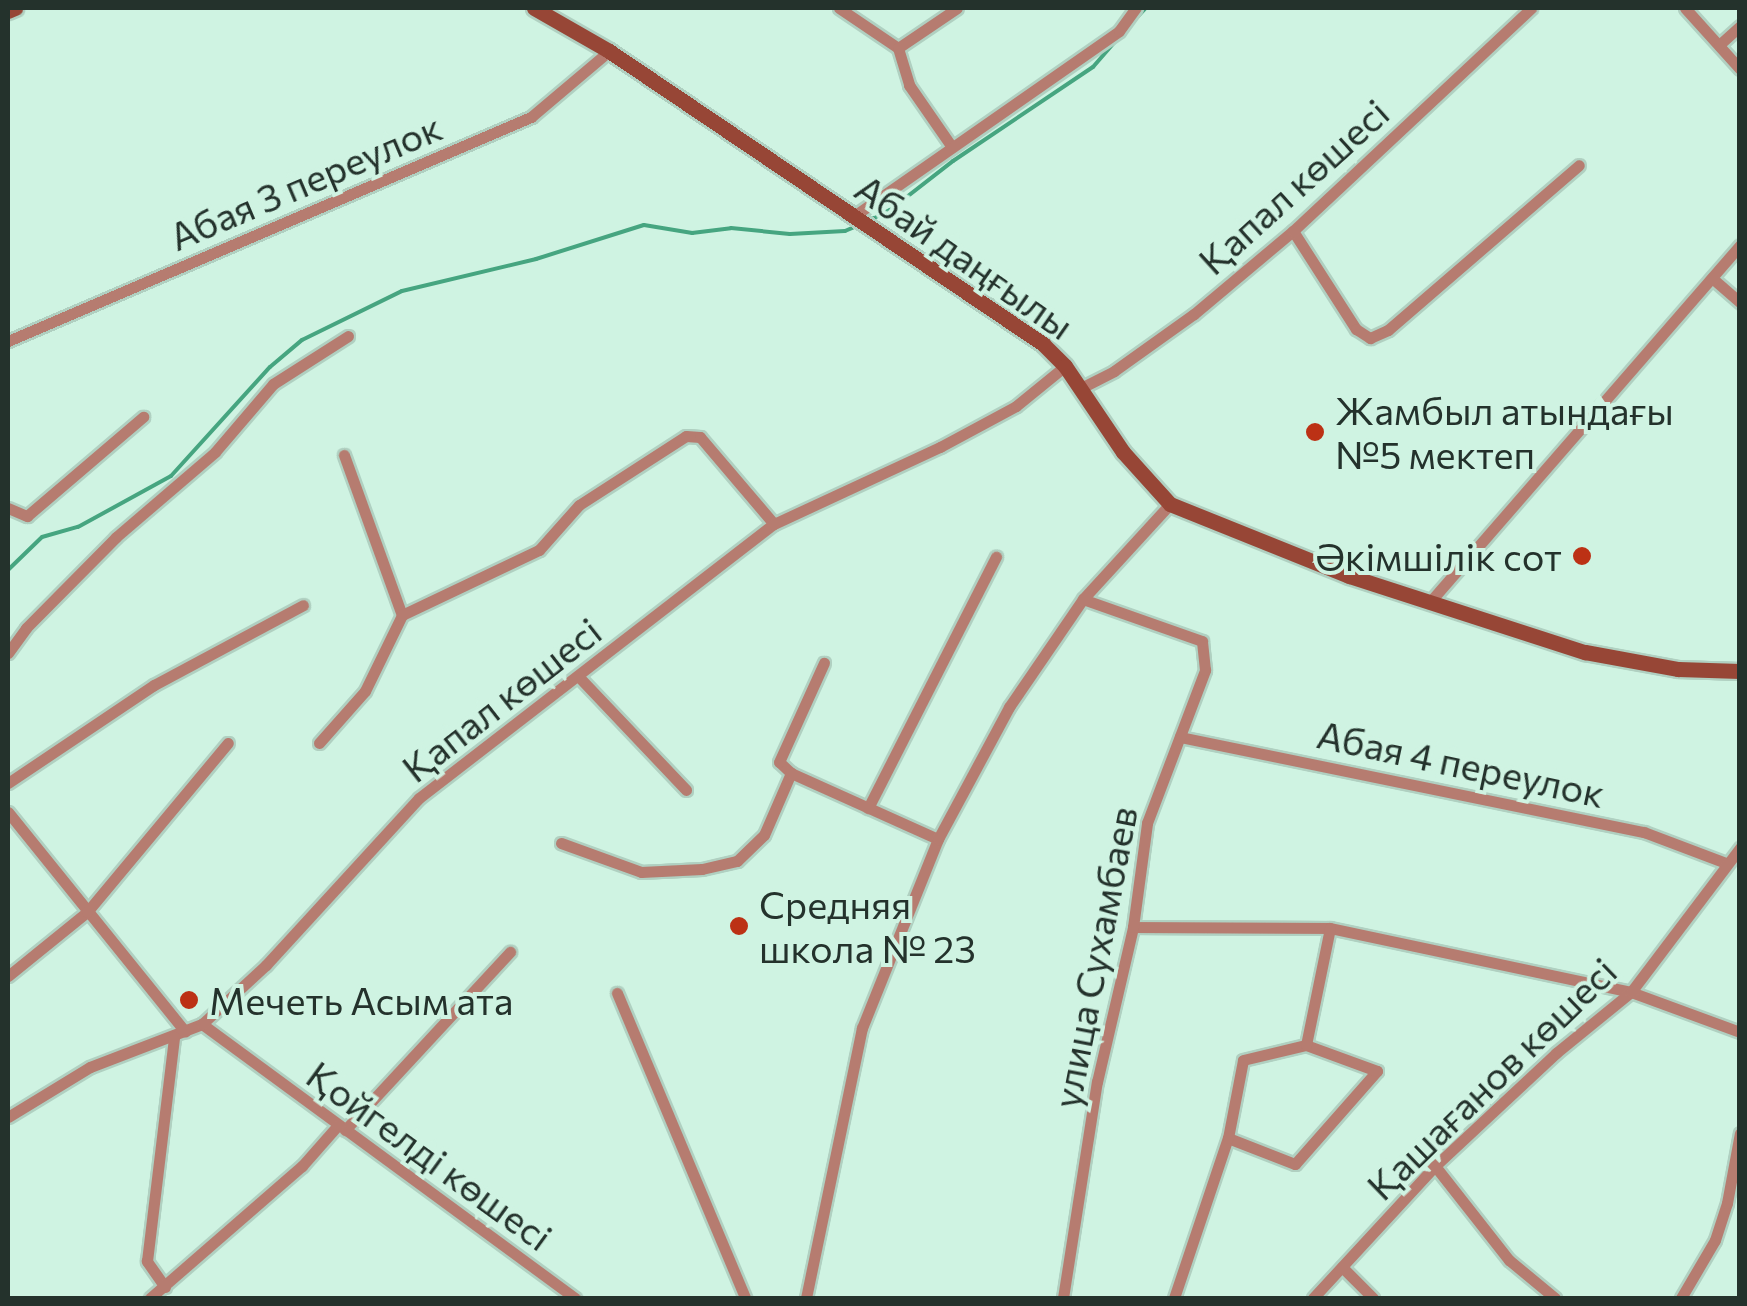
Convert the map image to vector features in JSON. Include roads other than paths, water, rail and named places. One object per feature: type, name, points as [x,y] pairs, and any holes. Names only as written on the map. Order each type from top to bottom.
[{"type":"main road","points":[[8,11],[15,8]]},
{"type":"main road","name":"Абай даңғылы","points":[[534,8],[609,51],[1044,344],[1066,366],[1123,452],[1170,504],[1349,576],[1585,652],[1678,669],[1740,671]]},
{"type":"street","points":[[838,8],[898,48],[909,84],[952,148]]},
{"type":"street","points":[[898,48],[958,8]]},
{"type":"street","points":[[854,216],[1119,31],[1136,8]]},
{"type":"street","name":"Қапал көшесі","points":[[1080,389],[1114,372],[1194,314],[1293,231],[1531,8]]},
{"type":"street","points":[[1686,8],[1740,69]]},
{"type":"street","points":[[1719,44],[1740,26]]},
{"type":"street","name":"Абая 3 переулок","points":[[8,341],[531,116],[609,51]]},
{"type":"street","points":[[1293,231],[1356,329],[1370,338],[1388,330],[1579,165]]},
{"type":"street","points":[[1428,603],[1740,245]]},
{"type":"street","points":[[1712,278],[1740,302]]},
{"type":"street","points":[[8,654],[26,628],[116,537],[216,452],[273,384],[348,336]]},
{"type":"street","name":"Қапал көшесі","points":[[8,1117],[90,1067],[202,1024],[266,966],[420,798],[774,524],[940,448],[1016,406],[1066,366]]},
{"type":"street","points":[[8,508],[27,516],[142,417]]},
{"type":"street","points":[[319,744],[365,691],[402,615],[539,550],[579,505],[686,436],[700,438],[774,524]]},
{"type":"street","points":[[344,455],[402,615]]},
{"type":"street","points":[[806,1298],[862,1028],[938,839],[1009,707],[1083,599],[1170,504]]},
{"type":"street","points":[[868,808],[996,557]]},
{"type":"street","name":"улица Сухамбаев","points":[[1063,1298],[1097,1082],[1133,928],[1147,822],[1206,670],[1202,641],[1083,599]]},
{"type":"street","points":[[8,783],[154,686],[303,606]]},
{"type":"street","points":[[824,663],[779,762],[790,773],[938,839]]},
{"type":"street","points":[[578,676],[686,790]]},
{"type":"street","name":"Абая 4 переулок","points":[[1180,738],[1644,832],[1726,863]]},
{"type":"street","points":[[8,976],[87,912],[228,743]]},
{"type":"street","points":[[561,843],[641,872],[702,869],[737,861],[764,835],[790,773]]},
{"type":"street","points":[[8,812],[180,1034],[147,1261],[165,1287]]},
{"type":"street","name":"Қашағанов көшесі","points":[[1312,1298],[1435,1166],[1556,1052],[1631,992],[1740,848]]},
{"type":"street","points":[[1133,928],[1330,928],[1631,992],[1740,1032]]},
{"type":"street","points":[[1306,1045],[1330,928]]},
{"type":"street","points":[[150,1298],[302,1166],[510,952]]},
{"type":"street","points":[[617,993],[745,1298]]},
{"type":"street","name":"Қойгелді көшесі","points":[[202,1024],[575,1298]]},
{"type":"street","points":[[1174,1298],[1228,1138],[1244,1060],[1306,1045],[1377,1070],[1295,1164],[1228,1138]]},
{"type":"street","points":[[1681,1298],[1714,1240],[1727,1203],[1740,1134]]},
{"type":"street","points":[[1435,1166],[1510,1260],[1555,1298]]},
{"type":"street","points":[[1342,1267],[1373,1298]]},
{"type":"waterway","points":[[1129,26],[1146,8]]},
{"type":"waterway","points":[[870,220],[890,210],[953,161],[1093,67],[1119,37]]},
{"type":"waterway","points":[[8,570],[42,537],[78,527],[171,476],[270,367],[302,340],[402,291],[536,259],[644,225],[692,233],[731,228],[790,234],[845,231],[857,226]]},
{"type":"place","name":"Жамбыл атындағы №5 мектеп","points":[[1315,432]]},
{"type":"place","name":"Әкімшілік сот","points":[[1582,556]]},
{"type":"place","name":"Средняя школа № 23","points":[[739,926]]},
{"type":"place","name":"Мечеть Асым ата","points":[[189,1000]]}]
